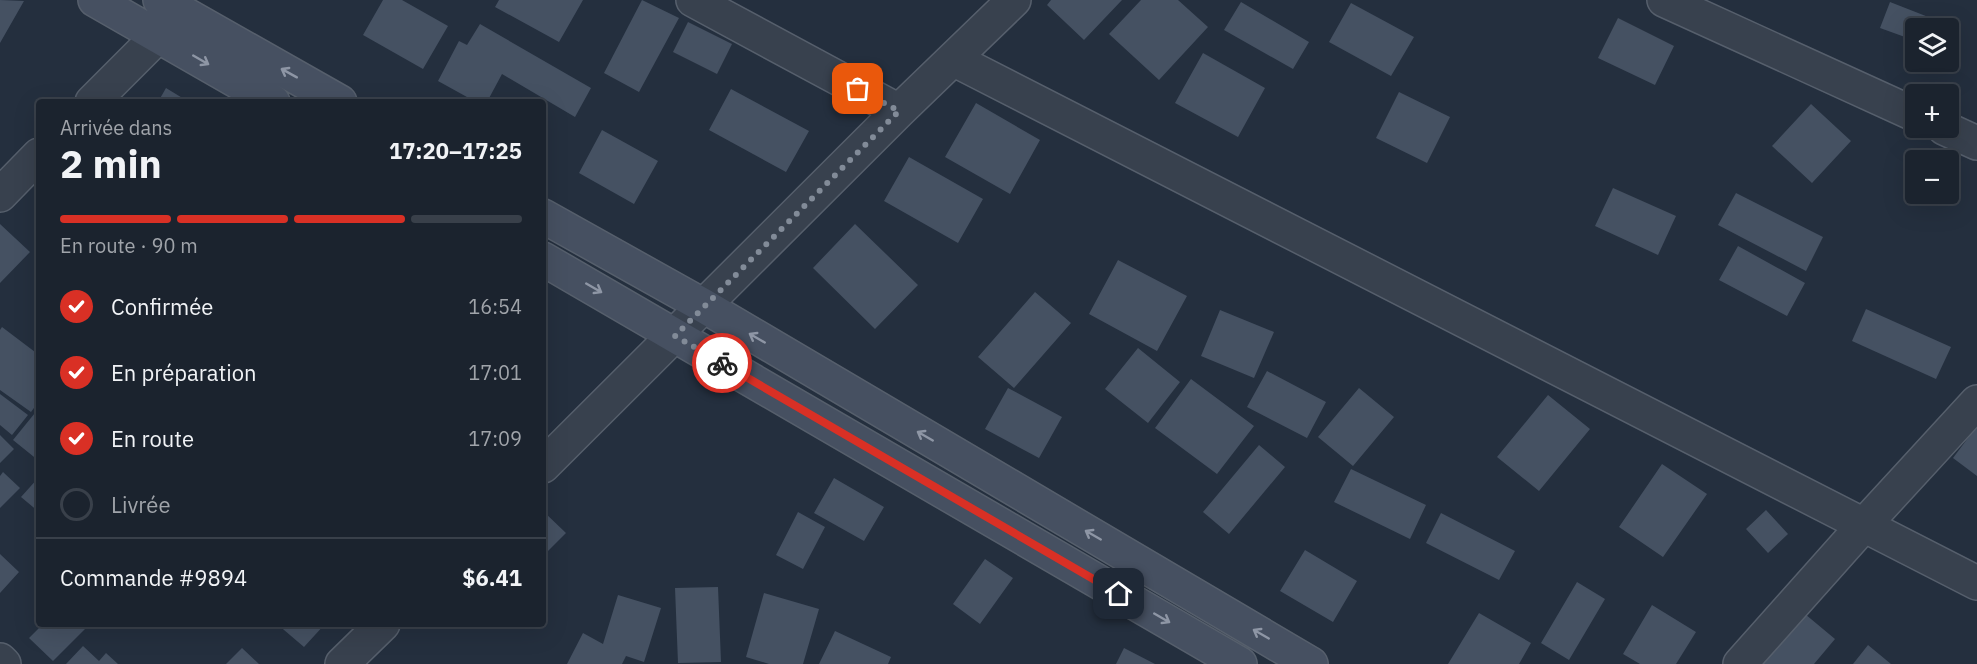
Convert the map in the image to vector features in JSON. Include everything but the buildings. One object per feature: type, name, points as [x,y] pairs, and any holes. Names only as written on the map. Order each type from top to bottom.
[{"type":"main road","points":[[95,0],[268,99]]},
{"type":"main road","points":[[160,0],[335,99]]},
{"type":"main road","points":[[546,218],[704,306],[1311,664]]},
{"type":"main road","points":[[546,261],[1240,664]]},
{"type":"street","points":[[693,0],[899,111]]},
{"type":"street","points":[[546,463],[899,111],[1014,0]]},
{"type":"street","points":[[1664,0],[1905,110]]},
{"type":"street","points":[[95,99],[158,36]]},
{"type":"street","points":[[953,59],[1977,583]]},
{"type":"street","points":[[1959,135],[1977,143]]},
{"type":"street","points":[[0,195],[36,158]]},
{"type":"street","points":[[1740,664],[1977,402]]},
{"type":"street","points":[[342,664],[380,627]]},
{"type":"street","points":[[0,660],[4,664]]},
{"type":"way so far","points":[[722,363],[675,336],[899,111],[858,89]]},
{"type":"route","points":[[722,363],[1119,594]]}]
